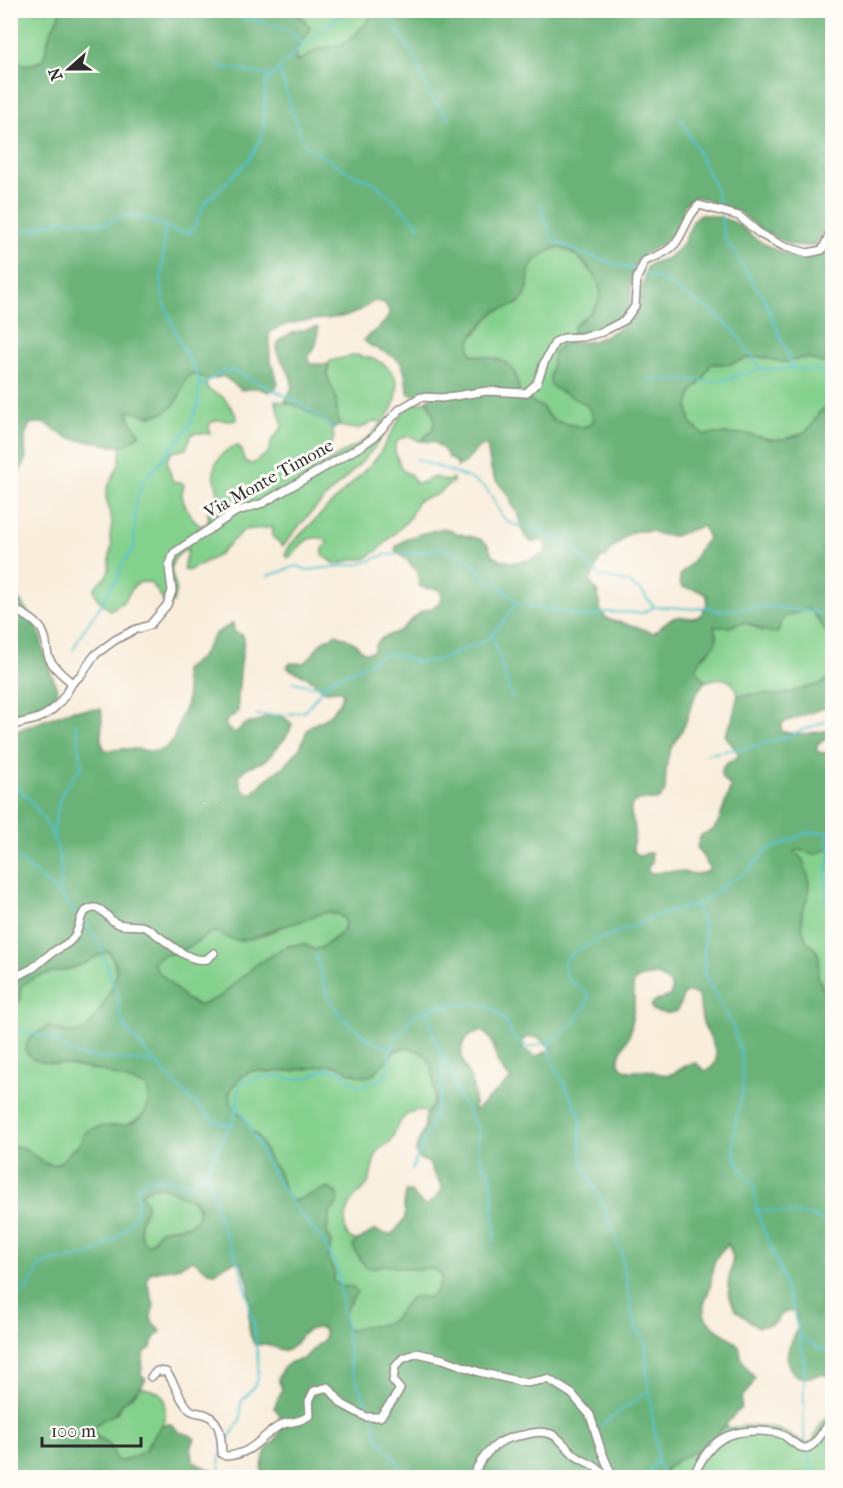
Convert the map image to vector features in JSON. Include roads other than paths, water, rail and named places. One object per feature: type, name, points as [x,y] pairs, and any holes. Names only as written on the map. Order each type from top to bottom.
[{"type":"street","points":[[832,193],[832,200]]},
{"type":"street","name":"Via Monte Timone","points":[[72,683],[81,675],[90,660],[115,640],[150,625],[167,605],[172,591],[168,567],[174,554],[235,512],[263,503],[363,445],[374,437],[400,409],[421,398],[442,398],[487,391],[526,393],[537,382],[555,342],[564,338],[582,337],[602,332],[625,320],[635,306],[637,278],[645,261],[665,252],[676,243],[693,210],[699,205],[738,216],[760,234],[785,248],[808,253],[822,250],[829,236],[832,222]]},
{"type":"street","points":[[10,609],[30,619],[42,629],[53,666],[72,683],[59,704],[48,712],[38,718],[10,727]]},
{"type":"street","points":[[10,980],[33,968],[54,951],[68,944],[78,932],[82,914],[93,908],[100,909],[118,924],[144,927],[186,955],[198,960],[207,959],[214,953]]},
{"type":"street","points":[[151,1377],[157,1371],[166,1372],[174,1381],[181,1399],[191,1411],[208,1416],[220,1428],[222,1454],[226,1456],[256,1446],[284,1424],[303,1420],[310,1415],[309,1401],[314,1391],[328,1387],[342,1404],[366,1417],[380,1417],[400,1389],[393,1381],[395,1368],[402,1359],[417,1353],[443,1359],[479,1372],[526,1383],[548,1379],[572,1394],[590,1415],[613,1478]]},
{"type":"street","points":[[692,1478],[711,1446],[730,1435],[746,1431],[774,1432],[803,1448],[810,1448],[832,1422]]},
{"type":"street","points":[[472,1478],[488,1452],[498,1444],[509,1438],[541,1432],[554,1435],[572,1453],[593,1464],[605,1478]]},
{"type":"waterway","points":[[217,10],[227,15],[288,29],[303,46]]},
{"type":"waterway","points":[[10,233],[16,234],[62,220],[105,224],[131,214],[176,232],[190,233],[205,203],[249,160],[263,134],[266,82],[295,52],[347,10]]},
{"type":"waterway","points":[[385,10],[414,56],[429,94],[450,119]]},
{"type":"waterway","points":[[219,66],[270,76]]},
{"type":"waterway","points":[[279,69],[302,140],[307,147],[352,174],[375,183],[420,226]]},
{"type":"waterway","points":[[681,118],[716,189],[720,209]]},
{"type":"waterway","points":[[540,203],[552,239],[580,253],[638,271]]},
{"type":"waterway","points":[[721,214],[724,237],[765,300],[793,368]]},
{"type":"waterway","points":[[73,650],[111,586],[117,580],[122,564],[134,548],[135,506],[142,481],[189,427],[198,405],[199,378],[182,347],[165,306],[161,286],[165,226]]},
{"type":"waterway","points":[[643,273],[661,279],[716,314],[734,331],[761,369]]},
{"type":"waterway","points":[[649,379],[721,381],[761,369],[793,368],[832,373]]},
{"type":"waterway","points":[[200,387],[219,373],[234,371],[294,400],[335,429]]},
{"type":"waterway","points":[[416,459],[469,478],[486,488],[502,516],[509,523],[541,532],[570,545],[600,576],[627,582],[641,591],[654,607]]},
{"type":"waterway","points":[[268,576],[297,566],[307,570],[360,564],[385,555],[441,548],[454,552],[473,563],[483,575],[502,588],[517,603],[586,617],[608,612],[642,613],[654,607],[695,609],[709,607],[718,611],[770,606],[832,615]]},
{"type":"waterway","points":[[256,715],[286,715],[305,711],[330,680],[384,654],[403,656],[414,662],[433,661],[447,657],[484,641],[492,635],[517,603]]},
{"type":"waterway","points":[[492,635],[512,698]]},
{"type":"waterway","points":[[293,682],[311,686],[326,684]]},
{"type":"waterway","points":[[707,754],[774,741],[832,719]]},
{"type":"waterway","points":[[54,835],[55,819],[62,792],[82,766],[76,723]]},
{"type":"waterway","points":[[10,781],[42,816],[54,838],[60,860],[60,894]]},
{"type":"waterway","points":[[827,831],[830,855],[825,882],[832,931]]},
{"type":"waterway","points":[[10,1299],[29,1286],[40,1265],[88,1256],[113,1241],[134,1219],[137,1210],[138,1187],[145,1180],[153,1178],[193,1184],[206,1173],[234,1121],[239,1088],[245,1080],[279,1076],[292,1079],[306,1078],[326,1069],[340,1071],[358,1086],[383,1079],[388,1074],[389,1056],[396,1036],[406,1027],[412,1017],[430,1008],[476,1003],[493,1009],[506,1021],[513,1037],[529,1048],[545,1042],[569,1028],[589,999],[586,991],[572,983],[567,977],[564,962],[571,954],[592,942],[639,924],[648,918],[704,902],[726,884],[748,871],[766,851],[810,832],[832,832]]},
{"type":"waterway","points":[[10,852],[60,895],[90,930],[99,944],[118,995],[120,1014],[125,1028],[178,1087],[213,1120],[231,1124]]},
{"type":"waterway","points":[[695,905],[704,925],[704,974],[733,1027],[741,1053],[743,1090],[735,1124],[734,1154],[742,1170],[755,1187],[756,1210],[782,1274],[800,1336],[804,1362],[804,1435],[807,1445]]},
{"type":"waterway","points":[[316,955],[327,996],[342,1017],[369,1040],[392,1047]]},
{"type":"waterway","points":[[428,1010],[434,1038],[454,1077],[459,1098],[478,1130],[478,1155],[490,1174],[493,1192],[495,1241]]},
{"type":"waterway","points":[[10,1028],[53,1039],[75,1054],[96,1058],[153,1062]]},
{"type":"waterway","points":[[548,1040],[551,1058],[581,1117],[580,1140],[583,1165],[597,1192],[621,1252],[635,1328],[646,1341],[647,1375],[657,1461],[645,1478]]},
{"type":"waterway","points":[[412,1169],[442,1091],[443,1057]]},
{"type":"waterway","points":[[237,1103],[273,1174],[298,1212],[322,1239],[337,1268],[351,1368],[371,1414]]},
{"type":"waterway","points":[[207,1174],[220,1222],[245,1284],[258,1361],[258,1379],[241,1402],[240,1420],[224,1446]]},
{"type":"waterway","points":[[756,1210],[808,1215],[832,1224]]},
{"type":"waterway","points":[[801,1336],[818,1348],[832,1352]]},
{"type":"waterway","points":[[600,1426],[649,1390]]},
{"type":"waterway","points":[[373,1420],[377,1436],[409,1478]]},
{"type":"waterway","points":[[808,1451],[813,1478]]},
{"type":"waterway","points":[[221,1454],[220,1466],[223,1478]]},
{"type":"waterway","points":[[657,1462],[666,1478]]},
{"type":"waterway","points":[[813,1471],[832,1477]]}]
